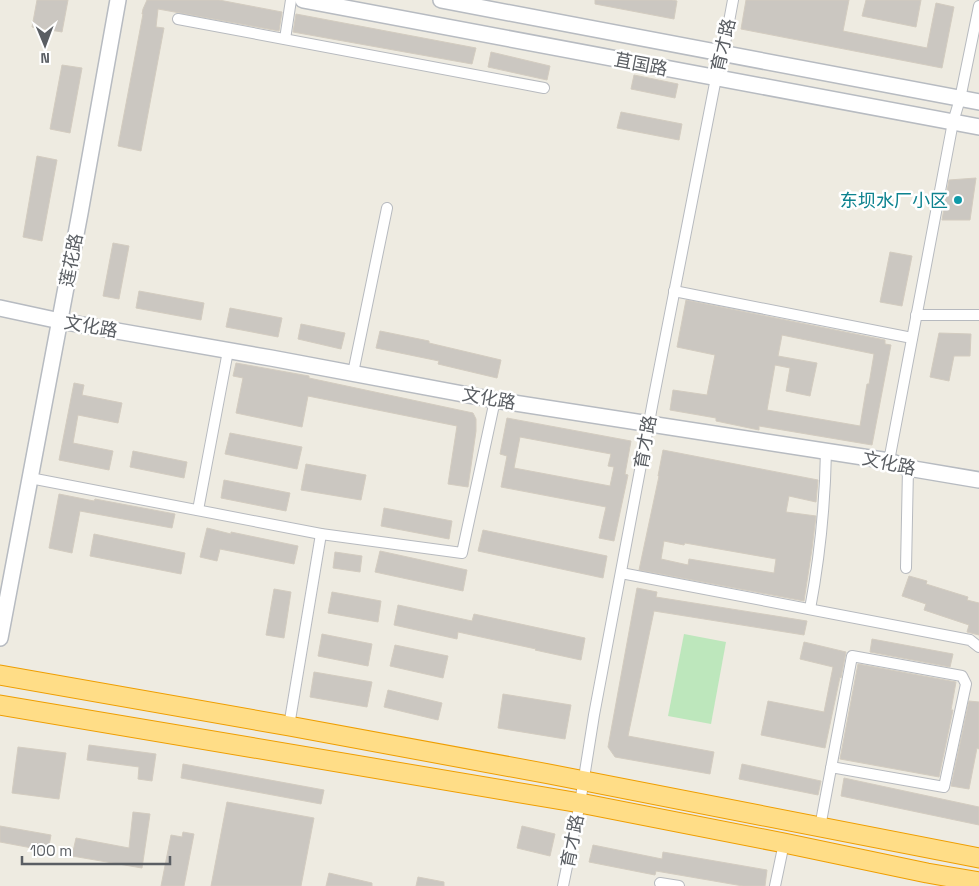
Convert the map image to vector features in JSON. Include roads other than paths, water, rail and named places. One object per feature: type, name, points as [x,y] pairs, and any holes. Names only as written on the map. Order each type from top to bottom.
[{"type":"highway","points":[[0,675],[289,726],[979,858]]},
{"type":"highway","points":[[0,706],[580,803],[979,882]]},
{"type":"street","name":"莲花路","points":[[0,638],[118,0]]},
{"type":"street","points":[[285,39],[291,0]]},
{"type":"street","name":"苴国路","points":[[303,0],[979,127]]},
{"type":"street","name":"苴国路","points":[[441,0],[484,4],[723,54],[979,102]]},
{"type":"street","name":"育才路","points":[[563,886],[674,291],[733,0]]},
{"type":"street","points":[[889,461],[953,122],[960,99],[979,6]]},
{"type":"street","points":[[178,19],[544,88]]},
{"type":"street","points":[[353,373],[387,208]]},
{"type":"street","points":[[674,291],[912,338]]},
{"type":"street","name":"文化路","points":[[0,308],[496,400],[889,461],[908,468],[979,480]]},
{"type":"street","points":[[916,315],[979,315]]},
{"type":"street","points":[[198,510],[228,350]]},
{"type":"street","points":[[30,478],[321,534],[462,554],[496,400]]},
{"type":"street","points":[[810,609],[824,517],[826,451]]},
{"type":"street","points":[[906,568],[908,468]]},
{"type":"street","points":[[289,726],[321,534]]},
{"type":"street","points":[[621,573],[970,640],[979,647]]},
{"type":"street","points":[[820,827],[831,767],[852,656],[962,676],[966,684],[944,787],[831,767]]},
{"type":"street","points":[[775,886],[784,843]]},
{"type":"street","points":[[660,883],[679,886]]},
{"type":"place","name":"东坝水厂小区","points":[[958,200]]}]
